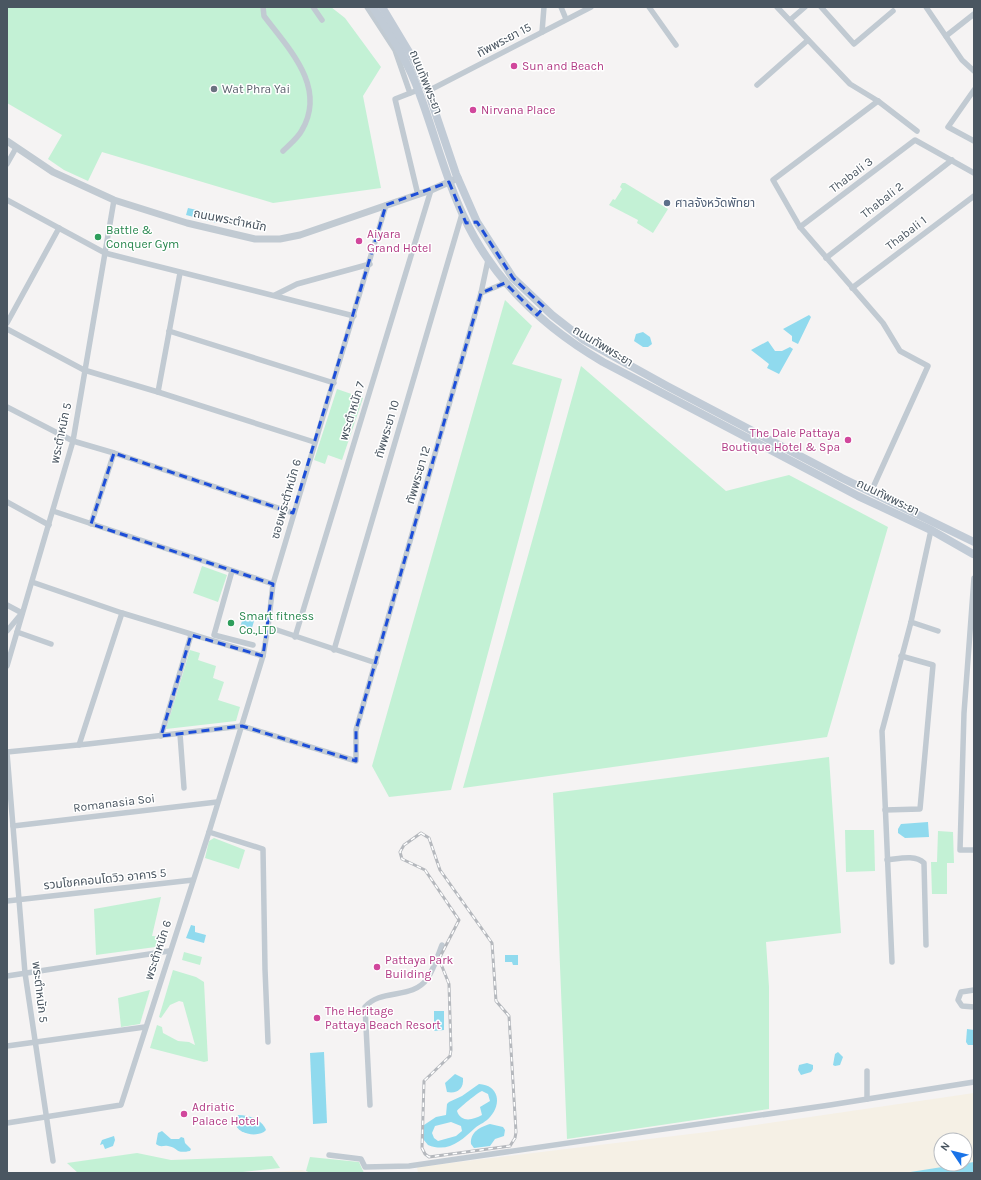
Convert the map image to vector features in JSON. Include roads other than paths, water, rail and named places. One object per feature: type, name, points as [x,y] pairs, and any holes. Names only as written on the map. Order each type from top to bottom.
[{"type":"main road","name":"ถนนทัพพระยา","points":[[373,7],[393,37],[468,227],[488,260],[505,283],[537,315],[579,348],[858,496],[931,530],[972,553]]},
{"type":"main road","name":"ถนนทัพพระยา","points":[[382,7],[415,62],[428,92],[458,178],[477,222],[513,278],[552,315],[584,340],[667,386],[871,492],[974,540]]},
{"type":"main road","points":[[972,553],[974,540]]},
{"type":"street","points":[[263,7],[264,16],[303,70],[310,87],[311,106],[302,130],[283,151]]},
{"type":"street","points":[[313,7],[322,20]]},
{"type":"street","points":[[367,7],[395,50],[414,92],[395,99],[418,195]]},
{"type":"street","points":[[542,32],[544,7]]},
{"type":"street","points":[[561,7],[566,19]]},
{"type":"street","name":"ทัพพระยา 15","points":[[428,92],[590,7]]},
{"type":"street","points":[[649,7],[676,45]]},
{"type":"street","points":[[776,7],[850,84],[878,101],[917,131]]},
{"type":"street","points":[[790,20],[805,7]]},
{"type":"street","points":[[821,7],[854,44],[893,11]]},
{"type":"street","points":[[926,7],[962,60],[974,71]]},
{"type":"street","points":[[946,36],[974,14]]},
{"type":"street","points":[[757,85],[808,40]]},
{"type":"street","points":[[974,90],[948,127],[974,141]]},
{"type":"street","points":[[871,492],[928,366],[900,351],[883,323],[800,227],[773,180],[878,101]]},
{"type":"street","name":"Thabali 3","points":[[800,227],[915,140],[952,160]]},
{"type":"street","name":"ถนนพระตำหนัก","points":[[7,141],[53,172],[114,200],[187,223],[255,239],[276,239],[309,233],[418,195],[458,178]]},
{"type":"street","points":[[7,164],[16,148]]},
{"type":"street","points":[[952,160],[974,173]]},
{"type":"street","name":"Thabali 2","points":[[826,258],[952,160]]},
{"type":"street","name":"พระตำหนัก 7","points":[[295,637],[431,190]]},
{"type":"street","name":"Thabali 1","points":[[852,288],[974,196]]},
{"type":"street","points":[[7,200],[105,253],[354,316]]},
{"type":"street","name":"พระตำหนัก 5","points":[[7,666],[73,441],[114,200]]},
{"type":"street","name":"ซอยพระตำหนัก 6","points":[[217,802],[263,656],[273,584],[293,513],[370,264],[386,205]]},
{"type":"street","name":"ทัพพระยา 10","points":[[334,650],[462,214]]},
{"type":"street","points":[[468,227],[471,223],[477,222]]},
{"type":"street","points":[[7,323],[59,228]]},
{"type":"street","name":"ทัพพระยา 12","points":[[242,726],[356,761],[356,730],[481,293],[488,260]]},
{"type":"street","points":[[275,295],[297,284],[370,264]]},
{"type":"street","points":[[158,392],[180,273]]},
{"type":"street","points":[[481,293],[505,283]]},
{"type":"street","points":[[537,315],[544,307]]},
{"type":"street","points":[[546,322],[552,315]]},
{"type":"street","points":[[7,329],[84,370],[314,442]]},
{"type":"street","points":[[169,330],[334,383]]},
{"type":"street","points":[[664,394],[667,386]]},
{"type":"street","points":[[7,407],[73,441],[114,453],[293,513]]},
{"type":"street","points":[[91,524],[114,453]]},
{"type":"street","points":[[7,502],[49,525]]},
{"type":"street","points":[[53,511],[273,584]]},
{"type":"street","points":[[892,962],[882,731],[911,622],[931,530]]},
{"type":"street","points":[[232,571],[214,635],[252,645]]},
{"type":"street","points":[[974,578],[971,644],[964,713],[960,850],[974,850]]},
{"type":"street","points":[[32,582],[122,613],[263,656]]},
{"type":"street","points":[[7,604],[22,613],[7,630]]},
{"type":"street","points":[[79,744],[122,613]]},
{"type":"street","points":[[911,622],[938,631]]},
{"type":"street","points":[[268,628],[376,663]]},
{"type":"street","points":[[17,632],[51,644]]},
{"type":"street","points":[[162,736],[191,635]]},
{"type":"street","points":[[885,810],[920,808],[921,801],[933,665],[901,656]]},
{"type":"street","points":[[7,752],[242,726]]},
{"type":"street","points":[[180,734],[184,788]]},
{"type":"street","name":"พระตำหนัก 5","points":[[7,752],[25,973],[53,1161]]},
{"type":"street","name":"Romanasia Soi","points":[[13,826],[217,802]]},
{"type":"street","name":"พระตำหนัก 6","points":[[46,1117],[121,1105],[169,951],[209,832],[217,802]]},
{"type":"street","points":[[209,832],[263,849],[268,1042]]},
{"type":"street","points":[[888,860],[912,858],[920,860],[924,863],[926,945]]},
{"type":"street","name":"รวมโชคคอนโดวิว อาคาร 5","points":[[7,901],[193,880]]},
{"type":"street","points":[[370,1105],[365,1007],[370,1001],[380,997],[410,992],[427,979],[442,945]]},
{"type":"street","points":[[7,976],[169,951]]},
{"type":"street","points":[[974,990],[961,992],[958,1000],[962,1006],[974,1006]]},
{"type":"street","points":[[7,1046],[145,1027]]},
{"type":"street","points":[[867,1071],[867,1099]]},
{"type":"street","points":[[329,1155],[361,1159],[365,1167],[409,1166],[974,1082]]},
{"type":"street","points":[[7,1123],[46,1117]]},
{"type":"water","points":[[188,208],[219,215],[217,223],[186,215]]},
{"type":"water","points":[[809,315],[811,317],[798,344],[792,341],[792,336],[783,329]]},
{"type":"water","points":[[643,332],[650,337],[652,344],[648,347],[643,347],[634,341],[636,334]]},
{"type":"water","points":[[768,341],[775,351],[782,351],[790,347],[793,349],[779,374],[767,368],[769,364],[751,350]]},
{"type":"water","points":[[251,616],[255,618],[251,631],[240,627],[243,618],[250,620]]},
{"type":"water","points":[[928,822],[929,837],[905,838],[898,833],[898,829],[901,824]]},
{"type":"water","points":[[191,925],[195,926],[195,932],[206,935],[204,943],[186,938]]},
{"type":"water","points":[[505,955],[518,955],[518,965],[513,965],[512,962],[505,962]]},
{"type":"water","points":[[434,1011],[444,1011],[444,1030],[434,1031]]},
{"type":"water","points":[[967,1029],[974,1030],[974,1045],[968,1045],[966,1042]]},
{"type":"water","points":[[324,1052],[327,1123],[313,1124],[310,1053]]},
{"type":"water","points":[[838,1052],[843,1057],[840,1065],[835,1066],[833,1065],[835,1054]]},
{"type":"water","points":[[807,1063],[813,1065],[813,1069],[811,1072],[801,1075],[798,1070],[799,1065]]},
{"type":"water","points":[[455,1074],[463,1078],[461,1088],[454,1092],[447,1092],[445,1083]]},
{"type":"water","points":[[479,1084],[486,1085],[494,1091],[496,1096],[497,1101],[494,1112],[485,1122],[465,1137],[448,1147],[442,1148],[428,1145],[423,1139],[424,1125],[436,1117],[446,1115],[447,1104]],"holes":[[[482,1091],[488,1094],[490,1101],[480,1107],[482,1115],[471,1119],[464,1119],[461,1117],[457,1111]],[[451,1122],[461,1126],[462,1131],[456,1136],[438,1141],[434,1138],[432,1133],[435,1126]]]},
{"type":"water","points":[[238,1115],[258,1120],[266,1130],[257,1134],[244,1133],[236,1126],[235,1121]]},
{"type":"water","points":[[490,1124],[503,1127],[505,1130],[504,1136],[495,1139],[490,1146],[474,1148],[471,1144],[471,1140],[474,1133],[479,1128]]},
{"type":"water","points":[[162,1131],[171,1139],[179,1139],[181,1137],[184,1138],[185,1143],[191,1149],[190,1151],[182,1152],[171,1147],[156,1144],[158,1133]]},
{"type":"water","points":[[114,1136],[115,1140],[113,1146],[105,1149],[103,1144],[100,1145],[102,1140]]},
{"type":"water","points":[[973,1162],[974,1173],[904,1173],[933,1168],[933,1172],[973,1172]]},
{"type":"railway","points":[[421,833],[429,838],[440,870],[492,943],[496,1001],[509,1016],[516,1132],[515,1138],[510,1146],[429,1157],[425,1154],[422,1148],[424,1081],[450,1056],[451,1050],[449,984],[439,959],[459,920],[425,870],[402,859],[400,852],[404,845],[421,833]]},
{"type":"place","name":"Sun and Beach","points":[[514,66]]},
{"type":"place","name":"Wat Phra Yai","points":[[214,89]]},
{"type":"place","name":"Nirvana Place","points":[[473,110]]},
{"type":"place","name":"ศาลจังหวัดพัทยา","points":[[667,203]]},
{"type":"place","name":"Battle & Conquer Gym","points":[[98,237]]},
{"type":"place","name":"Aiyara Grand Hotel","points":[[359,241]]},
{"type":"place","name":"The Dale Pattaya Boutique Hotel & Spa","points":[[848,440]]},
{"type":"place","name":"Smart fitness Co.,LTD","points":[[231,623]]},
{"type":"place","name":"Pattaya Park Building","points":[[377,967]]},
{"type":"place","name":"The Heritage Pattaya Beach Resort","points":[[317,1018]]},
{"type":"place","name":"Adriatic Palace Hotel","points":[[184,1114]]}]
